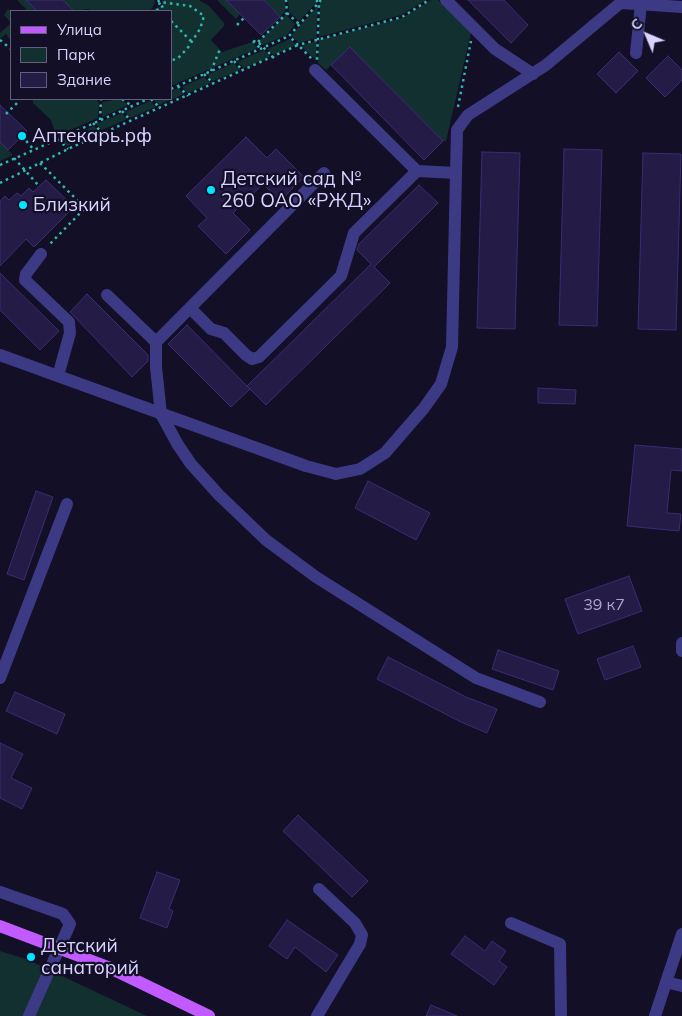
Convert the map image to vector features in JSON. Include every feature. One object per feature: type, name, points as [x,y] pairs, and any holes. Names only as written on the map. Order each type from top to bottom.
[{"type":"main road","points":[[0,926],[108,967],[209,1016]]},
{"type":"street","points":[[446,0],[508,59],[533,74]]},
{"type":"street","points":[[0,355],[306,466],[336,474],[360,470],[385,453],[424,408],[441,384],[452,347],[457,130],[468,115],[533,74],[623,2],[682,7]]},
{"type":"street","points":[[636,53],[641,4]]},
{"type":"street","points":[[315,70],[417,171],[456,173]]},
{"type":"street","points":[[190,308],[211,329],[224,333],[246,356],[252,359],[260,357],[341,276],[354,232],[417,171]]},
{"type":"street","points":[[324,173],[156,342],[156,367],[161,414],[191,464],[266,540],[316,577],[454,665],[476,678],[540,702]]},
{"type":"street","points":[[42,252],[26,274],[26,280],[69,322],[70,333],[58,376]]},
{"type":"street","points":[[107,295],[156,342]]},
{"type":"street","points":[[0,678],[67,504]]},
{"type":"street","points":[[682,643],[682,652]]},
{"type":"street","points":[[317,1016],[360,944],[362,935],[355,924],[319,888]]},
{"type":"street","points":[[0,892],[63,914],[70,924],[29,1016]]},
{"type":"street","points":[[512,924],[560,944],[561,1016]]},
{"type":"street","points":[[655,1016],[682,934]]},
{"type":"street","points":[[666,982],[682,986]]},
{"type":"path","points":[[286,0],[287,12],[299,24]]},
{"type":"path","points":[[0,183],[68,149],[274,58],[298,45],[402,17],[429,0]]},
{"type":"path","points":[[159,1],[190,6],[204,16],[200,29],[192,42],[181,56],[172,59]]},
{"type":"path","points":[[289,36],[317,64],[319,1]]},
{"type":"path","points":[[172,89],[289,36],[319,1]]},
{"type":"path","points":[[274,58],[253,41],[258,42],[287,12]]},
{"type":"path","points":[[237,25],[246,16]]},
{"type":"path","points":[[172,22],[192,42]]},
{"type":"path","points":[[458,109],[472,38],[478,32]]},
{"type":"path","points":[[0,40],[10,48]]},
{"type":"path","points":[[211,71],[220,50]]},
{"type":"path","points":[[234,61],[244,71]]},
{"type":"path","points":[[204,74],[214,84]]},
{"type":"path","points":[[178,86],[188,96]]},
{"type":"path","points":[[100,120],[101,100]]},
{"type":"path","points":[[123,100],[132,106]]},
{"type":"path","points":[[0,165],[147,100]]},
{"type":"path","points":[[151,100],[160,108]]},
{"type":"path","points":[[6,114],[17,103]]},
{"type":"path","points":[[122,111],[131,121]]},
{"type":"path","points":[[93,123],[103,134]]},
{"type":"path","points":[[43,135],[50,142]]},
{"type":"path","points":[[22,136],[34,150]]},
{"type":"path","points":[[58,139],[68,149]]},
{"type":"path","points":[[14,158],[39,186]]},
{"type":"path","points":[[40,163],[85,208],[42,252]]},
{"type":"green space","points":[[17,0],[26,0],[36,10],[27,10]]},
{"type":"green space","points":[[63,0],[154,0],[155,3],[151,10],[73,10]]},
{"type":"green space","points":[[162,0],[199,0],[209,6],[224,23],[224,26],[211,40],[222,52],[252,42],[258,48],[172,86],[172,10],[151,10],[163,6]]},
{"type":"green space","points":[[217,0],[226,0],[240,14],[236,19]]},
{"type":"green space","points":[[264,0],[285,0],[286,10],[280,17]]},
{"type":"green space","points":[[288,0],[314,0],[317,2],[299,21],[289,12]]},
{"type":"green space","points":[[323,0],[426,0],[401,15],[319,37],[320,3]]},
{"type":"green space","points":[[431,0],[438,0],[471,33],[446,141],[443,141],[350,47],[326,70],[318,63],[319,40],[402,18]]},
{"type":"green space","points":[[318,5],[316,38],[299,43],[291,36]]},
{"type":"green space","points":[[8,9],[10,10],[10,22],[4,15]]},
{"type":"green space","points":[[286,15],[295,24],[287,35],[263,45],[259,41]]},
{"type":"green space","points":[[10,24],[10,40],[6,34],[0,39],[0,33]]},
{"type":"green space","points":[[290,39],[296,45],[274,55],[267,49]]},
{"type":"green space","points":[[317,41],[316,60],[301,46]]},
{"type":"green space","points":[[264,50],[270,57],[244,68],[237,62]]},
{"type":"green space","points":[[234,63],[240,70],[213,81],[207,75]]},
{"type":"green space","points":[[204,77],[211,83],[187,93],[182,87]]},
{"type":"green space","points":[[178,88],[184,94],[172,99],[172,91]]},
{"type":"green space","points":[[33,100],[96,100],[99,102],[98,118],[56,136],[51,120],[33,103]]},
{"type":"green space","points":[[121,100],[128,105],[102,117],[102,102]]},
{"type":"green space","points":[[154,100],[170,100],[159,105]]},
{"type":"green space","points":[[150,101],[156,107],[130,118],[125,112]]},
{"type":"green space","points":[[122,113],[127,119],[102,130],[96,124]]},
{"type":"green space","points":[[94,126],[99,131],[67,146],[61,140]]},
{"type":"green space","points":[[0,142],[13,155],[0,161]]},
{"type":"green space","points":[[0,951],[26,959],[147,1016],[0,1016]]},
{"type":"building","points":[[26,0],[63,0],[73,10],[36,10]]},
{"type":"building","points":[[226,0],[264,0],[280,17],[261,35]]},
{"type":"building","points":[[468,0],[504,0],[528,25],[511,43]]},
{"type":"building","points":[[350,47],[443,141],[424,160],[331,65]]},
{"type":"building","points":[[619,52],[638,71],[616,93],[597,74]]},
{"type":"building","points":[[668,56],[682,70],[682,80],[665,97],[646,78]]},
{"type":"building","points":[[0,105],[27,131],[8,150],[0,142]]},
{"type":"building","points":[[246,137],[267,158],[276,149],[304,177],[280,201],[263,184],[233,213],[250,230],[226,254],[198,226],[207,218],[186,196]]},
{"type":"building","points":[[564,149],[602,150],[597,326],[559,325]]},
{"type":"building","points":[[482,152],[520,153],[515,329],[477,328]]},
{"type":"building","points":[[643,153],[681,154],[676,330],[638,329]]},
{"type":"building","points":[[46,180],[74,207],[34,247],[26,239],[0,266],[0,201],[5,196],[9,200],[17,193],[21,196],[29,188],[33,192]]},
{"type":"building","points":[[419,185],[438,203],[374,267],[390,283],[266,405],[247,386],[371,264],[357,250],[359,244]]},
{"type":"building","points":[[0,273],[59,331],[40,350],[0,310]]},
{"type":"building","points":[[87,294],[148,355],[148,361],[132,377],[70,312]]},
{"type":"building","points":[[187,325],[250,389],[231,407],[168,344]]},
{"type":"building","points":[[538,388],[576,390],[575,404],[538,403]]},
{"type":"building","points":[[635,445],[682,449],[682,471],[671,470],[667,513],[681,514],[679,531],[627,526]]},
{"type":"building","points":[[368,481],[430,513],[416,540],[355,508]]},
{"type":"building","points":[[36,491],[53,497],[24,580],[7,574]]},
{"type":"building","points":[[629,576],[642,611],[578,634],[565,599]]},
{"type":"building","points":[[633,646],[641,667],[605,680],[597,659]]},
{"type":"building","points":[[498,650],[559,671],[553,690],[492,669]]},
{"type":"building","points":[[388,657],[466,697],[497,709],[487,733],[461,722],[377,679]]},
{"type":"building","points":[[15,692],[65,714],[57,734],[6,711]]},
{"type":"building","points":[[0,743],[23,754],[11,778],[32,788],[22,809],[0,798]]},
{"type":"building","points":[[298,815],[368,881],[352,897],[283,831]]},
{"type":"building","points":[[157,872],[180,880],[169,909],[173,911],[167,928],[140,918]]},
{"type":"building","points":[[287,920],[338,955],[326,972],[295,947],[287,959],[269,946]]},
{"type":"building","points":[[465,936],[485,951],[492,941],[506,951],[499,961],[507,967],[494,985],[451,954]]},
{"type":"building","points":[[431,1005],[457,1016],[426,1016]]},
{"type":"place","name":"Аптекарь.рф","points":[[22,136]]},
{"type":"place","name":"Детский сад № 260 ОАО «РЖД»","points":[[211,190]]},
{"type":"place","name":"Близкий","points":[[23,205]]},
{"type":"place","name":"Детский санаторий","points":[[31,957]]}]
